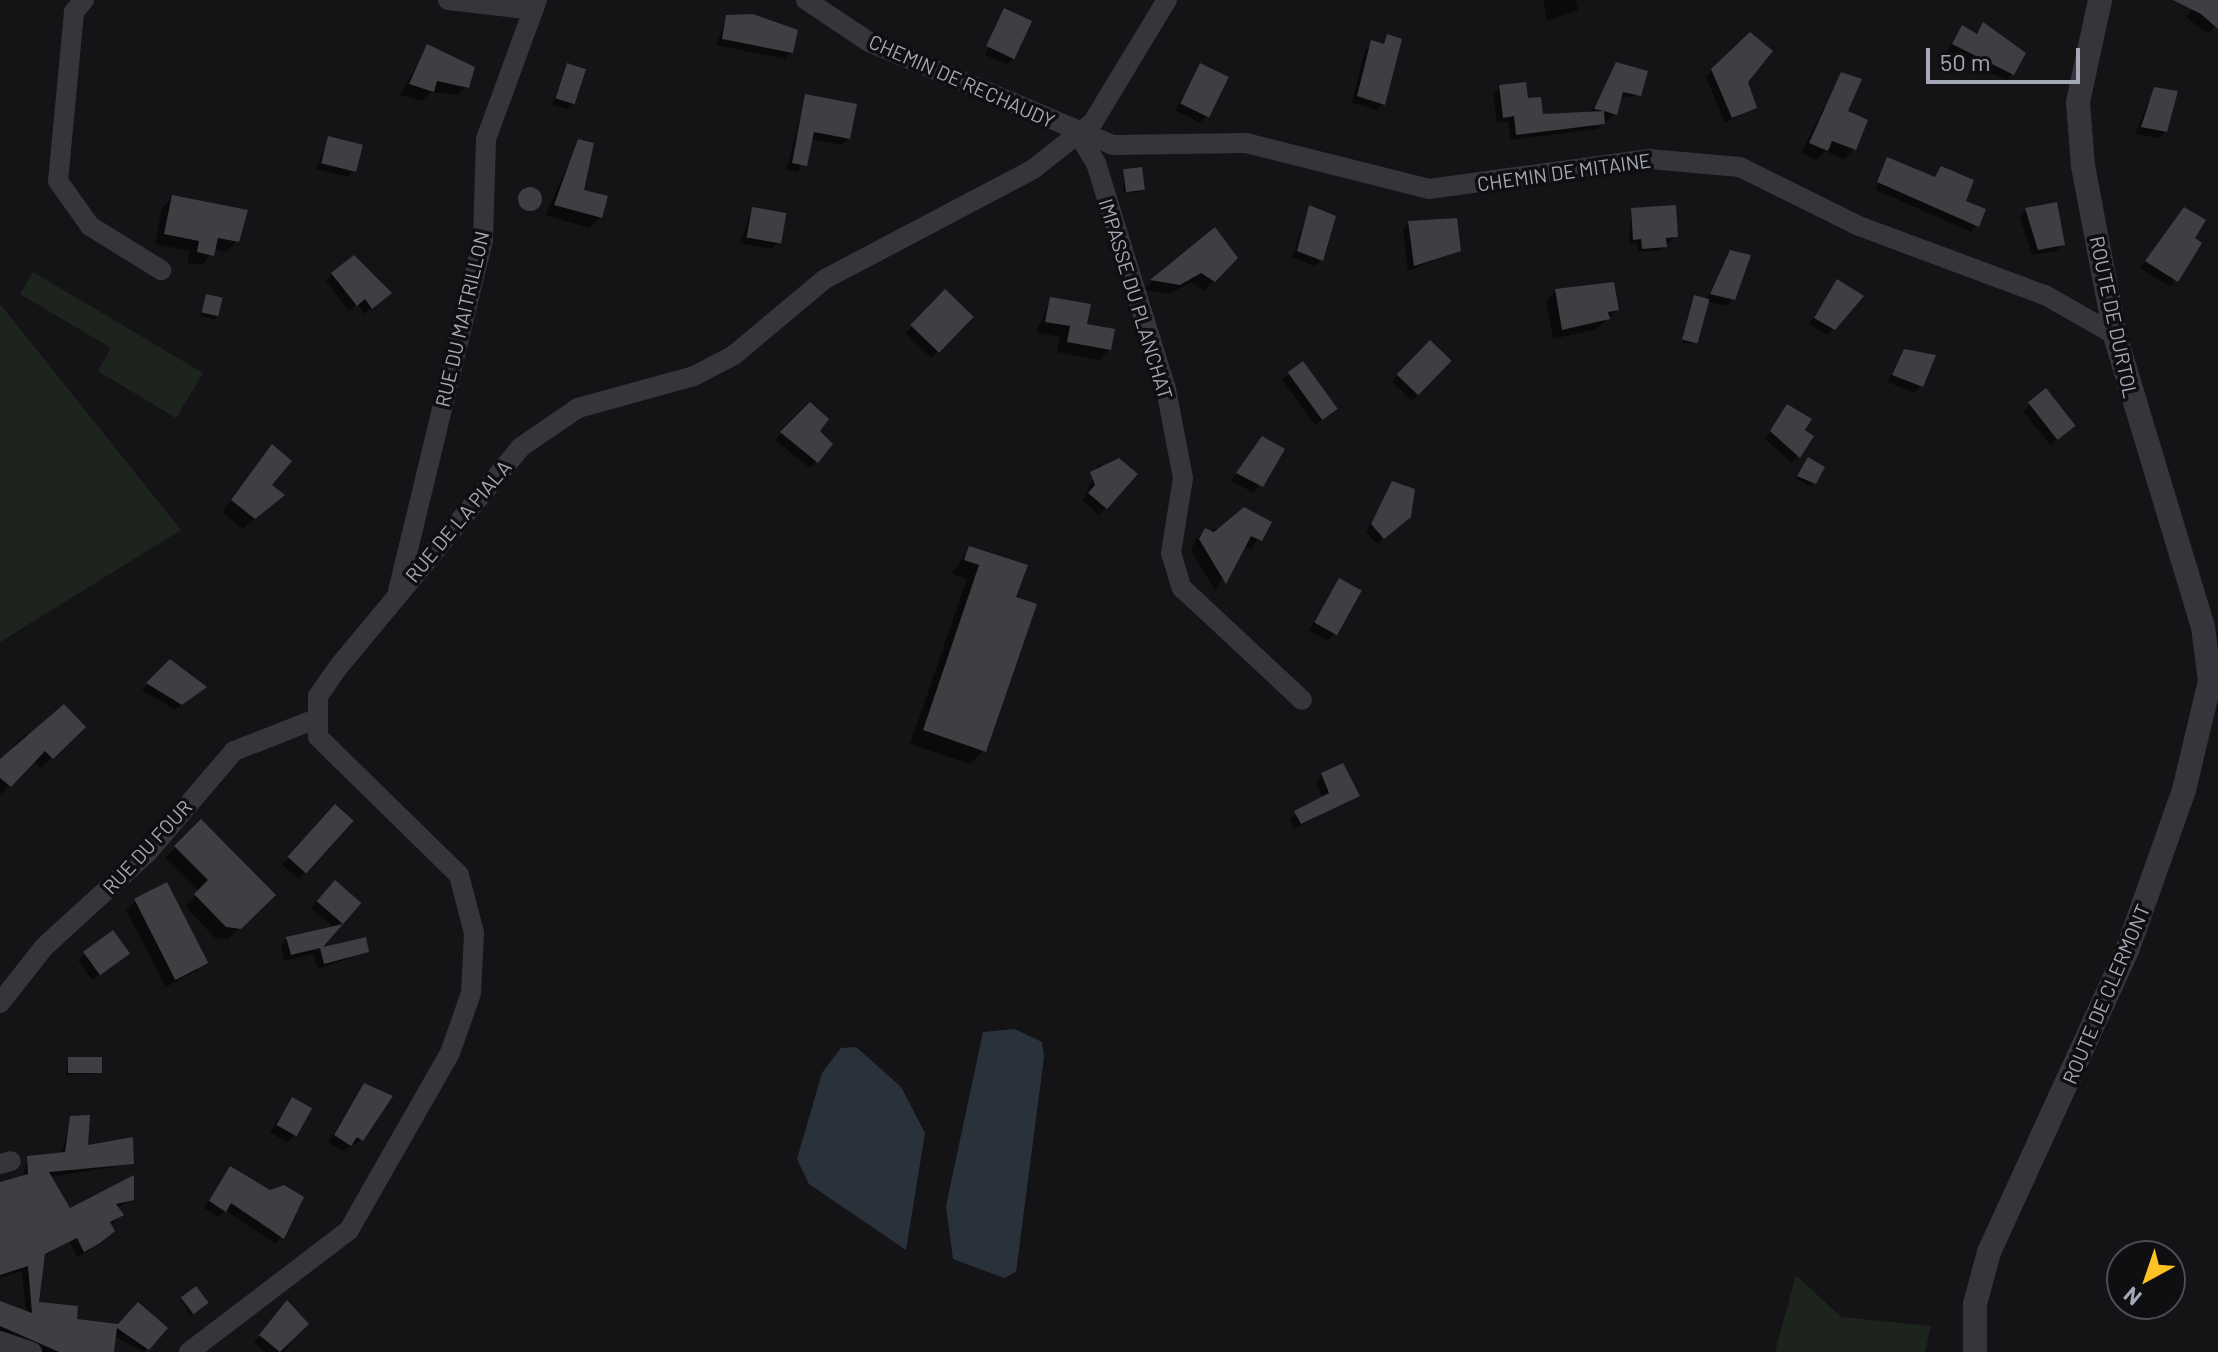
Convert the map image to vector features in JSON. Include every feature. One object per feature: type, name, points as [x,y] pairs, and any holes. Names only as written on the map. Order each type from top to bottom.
[{"type":"street","points":[[84,0],[74,12],[58,181],[90,226],[161,270]]},
{"type":"street","points":[[448,0],[535,5]]},
{"type":"street","name":"CHEMIN DE RECHAUDY","points":[[806,0],[869,42],[1079,135]]},
{"type":"street","name":"RUE DE LA PIALA","points":[[313,720],[318,696],[397,595],[521,447],[578,408],[694,376],[734,355],[825,279],[1032,170],[1079,135],[1117,91],[1167,0]]},
{"type":"street","name":"ROUTE DE DURTOL","points":[[2100,0],[2078,102],[2115,335],[2203,627]]},
{"type":"street","name":"RUE DU MAITRILLON","points":[[397,595],[483,240],[486,139],[535,5]]},
{"type":"street","name":"CHEMIN DE MITAINE","points":[[1079,135],[1113,145],[1278,147],[1429,189],[1649,159],[1722,163],[1859,226],[2045,295],[2115,335]]},
{"type":"street","name":"IMPASSE DU PLANCHAT","points":[[1079,135],[1096,163],[1166,389],[1183,478],[1171,553],[1182,588],[1302,700]]},
{"type":"street","name":"ROUTE DE CLERMONT","points":[[1975,1352],[1975,1304],[1989,1252],[2094,1032],[2184,790],[2210,681],[2203,627]]},
{"type":"street","points":[[189,1352],[309,1265],[349,1230],[453,1048],[471,993],[474,933],[459,875],[403,814],[332,756],[313,720]]},
{"type":"street","name":"RUE DU FOUR","points":[[0,1003],[44,947],[148,852],[234,751],[313,720]]},
{"type":"street","points":[[0,1341],[32,1352]]},
{"type":"shaded area","points":[[33,272],[203,373],[176,418],[98,371],[111,348],[20,294]]},
{"type":"shaded area","points":[[0,304],[181,530],[0,642]]},
{"type":"shaded area","points":[[1015,1029],[1042,1042],[1044,1057],[1016,1272],[1004,1278],[953,1259],[946,1206],[983,1032]]},
{"type":"shaded area","points":[[856,1047],[901,1087],[925,1133],[906,1250],[809,1184],[797,1159],[822,1073],[841,1048]]},
{"type":"shaded area","points":[[1796,1275],[1841,1317],[1931,1326],[1925,1352],[1775,1352]]},
{"type":"building","points":[[2173,0],[2218,0],[2218,29],[2201,14]]},
{"type":"building","points":[[1004,8],[1032,21],[1014,59],[986,46]]},
{"type":"building","points":[[753,14],[798,30],[793,53],[722,39],[726,15]]},
{"type":"building","points":[[1983,22],[2026,53],[2014,75],[1952,44],[1962,25],[1977,34]]},
{"type":"building","points":[[1750,32],[1773,51],[1748,82],[1757,108],[1732,118],[1711,69]]},
{"type":"building","points":[[1387,34],[1402,39],[1385,105],[1357,96],[1371,40],[1384,44]]},
{"type":"building","points":[[427,44],[475,67],[469,88],[437,81],[434,92],[409,84]]},
{"type":"building","points":[[1616,62],[1648,71],[1641,96],[1623,92],[1617,115],[1594,109]]},
{"type":"building","points":[[567,63],[586,69],[575,104],[556,98]]},
{"type":"building","points":[[1200,63],[1229,77],[1209,117],[1180,103]]},
{"type":"building","points":[[1841,72],[1862,79],[1848,111],[1868,120],[1856,150],[1832,141],[1828,151],[1809,143]]},
{"type":"building","points":[[1526,82],[1528,98],[1541,97],[1543,114],[1604,111],[1605,124],[1516,135],[1514,116],[1503,118],[1499,85]]},
{"type":"building","points":[[2154,87],[2178,91],[2167,132],[2141,127]]},
{"type":"building","points":[[805,94],[857,104],[850,139],[814,132],[807,166],[792,163]]},
{"type":"building","points":[[328,136],[363,145],[356,172],[321,163]]},
{"type":"building","points":[[578,139],[594,143],[584,190],[608,196],[602,218],[554,205]]},
{"type":"building","points":[[1887,157],[1935,177],[1941,166],[1974,180],[1966,201],[1986,209],[1979,227],[1877,182]]},
{"type":"building","points":[[1142,167],[1145,190],[1126,192],[1123,169]]},
{"type":"building","points":[[530,187],[538,191],[542,199],[538,207],[530,211],[522,207],[518,199],[522,191]]},
{"type":"building","points":[[172,195],[248,210],[239,242],[218,238],[214,256],[197,252],[199,241],[164,234]]},
{"type":"building","points":[[2057,202],[2065,245],[2038,250],[2025,208]]},
{"type":"building","points":[[1309,205],[1336,216],[1323,261],[1297,251]]},
{"type":"building","points":[[1676,205],[1678,237],[1666,238],[1667,247],[1642,249],[1641,239],[1633,240],[1631,208]]},
{"type":"building","points":[[752,207],[786,213],[781,244],[747,238]]},
{"type":"building","points":[[2184,207],[2206,220],[2195,238],[2202,243],[2178,282],[2145,261]]},
{"type":"building","points":[[1457,218],[1461,251],[1414,266],[1408,221]]},
{"type":"building","points":[[1215,227],[1238,258],[1215,282],[1201,273],[1180,285],[1150,280]]},
{"type":"building","points":[[1730,250],[1751,255],[1735,300],[1710,294]]},
{"type":"building","points":[[354,255],[392,293],[372,309],[365,299],[357,306],[331,273]]},
{"type":"building","points":[[1837,279],[1864,296],[1835,330],[1814,318]]},
{"type":"building","points":[[1614,282],[1619,310],[1608,312],[1610,319],[1562,330],[1555,289]]},
{"type":"building","points":[[945,289],[974,317],[939,353],[910,325]]},
{"type":"building","points":[[206,294],[223,298],[218,316],[202,313]]},
{"type":"building","points":[[1694,295],[1709,299],[1698,344],[1682,339]]},
{"type":"building","points":[[1050,297],[1091,304],[1087,324],[1115,329],[1111,350],[1067,342],[1070,326],[1045,322]]},
{"type":"building","points":[[1430,340],[1452,361],[1418,395],[1397,375]]},
{"type":"building","points":[[1904,349],[1936,355],[1923,387],[1892,375]]},
{"type":"building","points":[[1303,361],[1338,409],[1322,420],[1288,372]]},
{"type":"building","points":[[2046,388],[2076,426],[2057,440],[2028,402]]},
{"type":"building","points":[[810,402],[829,419],[820,431],[833,444],[818,463],[780,432]]},
{"type":"building","points":[[1787,404],[1812,419],[1805,430],[1814,436],[1800,458],[1770,431]]},
{"type":"building","points":[[1262,436],[1285,449],[1263,487],[1236,473]]},
{"type":"building","points":[[272,444],[292,461],[272,485],[285,495],[255,519],[231,500]]},
{"type":"building","points":[[1808,457],[1825,467],[1816,484],[1797,476]]},
{"type":"building","points":[[1119,458],[1138,474],[1107,509],[1088,493],[1095,485],[1090,472]]},
{"type":"building","points":[[1392,481],[1415,489],[1411,517],[1384,539],[1371,524]]},
{"type":"building","points":[[1244,507],[1272,522],[1262,541],[1251,536],[1226,584],[1199,539],[1205,528],[1214,532]]},
{"type":"building","points":[[969,546],[1028,565],[1016,597],[1037,604],[986,752],[923,730],[979,565],[964,560]]},
{"type":"building","points":[[1339,578],[1362,591],[1337,635],[1314,623]]},
{"type":"building","points":[[170,659],[207,687],[182,705],[146,683]]},
{"type":"building","points":[[64,704],[86,727],[53,759],[45,751],[11,787],[0,778],[0,759]]},
{"type":"building","points":[[1343,763],[1360,796],[1301,824],[1294,811],[1329,793],[1321,773]]},
{"type":"building","points":[[335,804],[354,821],[306,873],[287,857]]},
{"type":"building","points":[[201,819],[276,895],[241,929],[226,927],[194,894],[208,880],[174,846]]},
{"type":"building","points":[[335,880],[361,903],[343,924],[317,901]]},
{"type":"building","points":[[167,882],[208,963],[175,980],[134,899]]},
{"type":"building","points":[[343,924],[323,947],[366,937],[369,952],[324,964],[320,948],[291,955],[286,937]]},
{"type":"building","points":[[113,930],[130,953],[100,975],[83,952]]},
{"type":"building","points":[[68,1057],[102,1057],[102,1073],[68,1073]]},
{"type":"building","points":[[364,1083],[393,1096],[363,1141],[357,1137],[351,1146],[334,1135]]},
{"type":"building","points":[[292,1097],[312,1108],[297,1136],[276,1125]]},
{"type":"building","points":[[90,1115],[88,1145],[133,1137],[134,1164],[49,1172],[70,1208],[134,1175],[134,1200],[116,1204],[124,1215],[110,1222],[115,1231],[100,1243],[84,1252],[77,1238],[45,1254],[39,1302],[78,1306],[77,1319],[118,1324],[138,1302],[168,1328],[149,1350],[117,1328],[114,1352],[59,1352],[0,1326],[0,1301],[32,1313],[28,1266],[0,1275],[0,1182],[28,1174],[27,1156],[65,1152],[70,1116]]},
{"type":"building","points":[[230,1166],[270,1190],[284,1185],[304,1197],[284,1239],[231,1203],[226,1212],[209,1201]]},
{"type":"building","points":[[196,1286],[209,1303],[193,1314],[181,1297]]},
{"type":"building","points":[[287,1300],[309,1324],[280,1352],[259,1335]]}]
